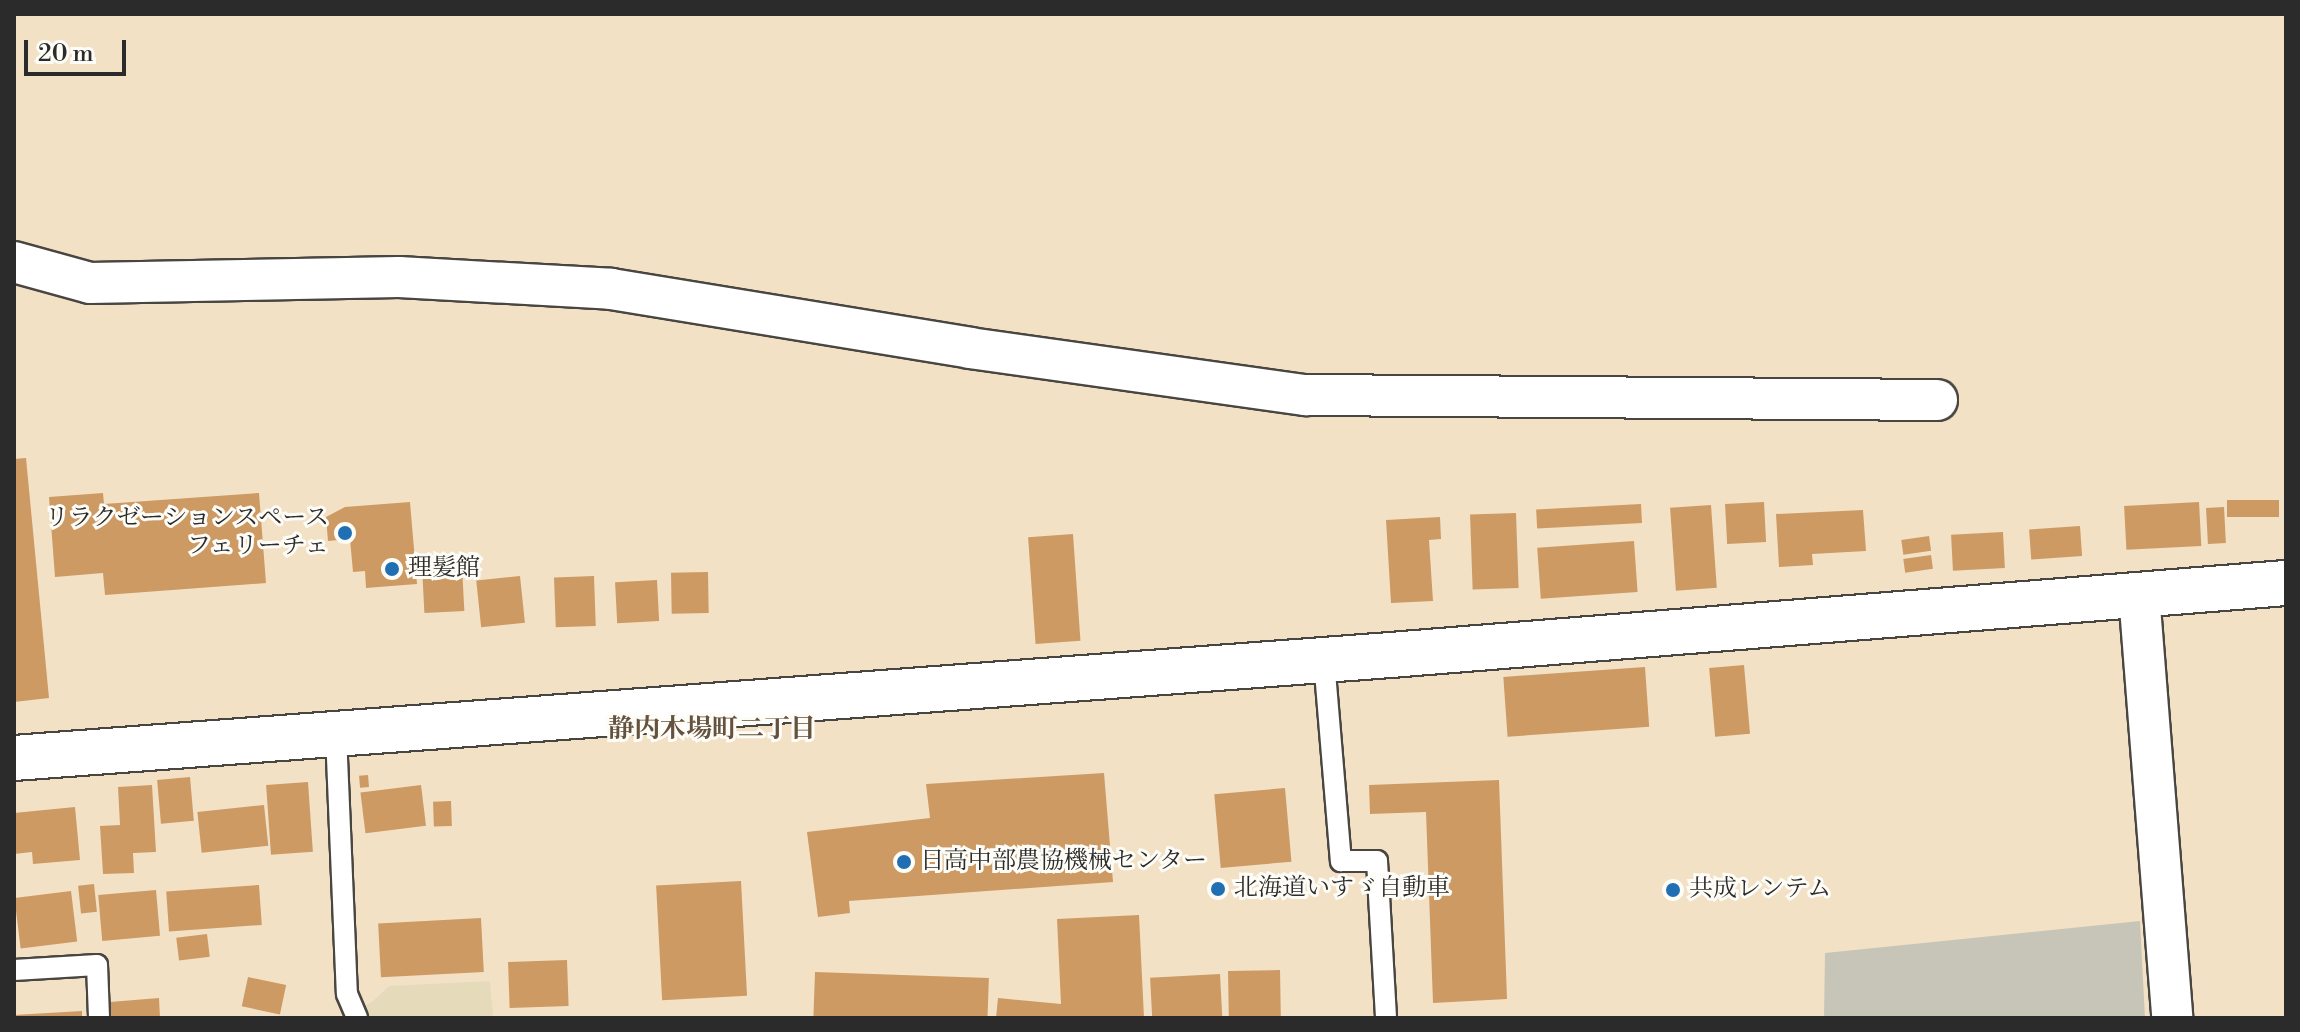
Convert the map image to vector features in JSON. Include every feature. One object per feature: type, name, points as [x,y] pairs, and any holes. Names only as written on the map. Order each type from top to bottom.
[{"type":"street","points":[[14,262],[90,283],[399,277],[611,289],[985,350],[1306,395],[1937,400]]},
{"type":"street","points":[[14,758],[1324,660],[2286,583]]},
{"type":"street","points":[[2139,594],[2172,1018]]},
{"type":"lane","points":[[1324,660],[1341,861],[1377,861],[1386,1018]]},
{"type":"lane","points":[[336,734],[347,994],[357,1018]]},
{"type":"lane","points":[[14,970],[97,965],[99,1018]]},
{"type":"shaded area","points":[[2140,921],[2145,1018],[1824,1018],[1825,953]]},
{"type":"shaded area","points":[[490,981],[493,1016],[508,1018],[339,1018],[372,1002],[389,986]]},
{"type":"building","points":[[26,458],[49,698],[14,702],[14,459]]},
{"type":"building","points":[[103,493],[104,504],[259,493],[266,583],[105,595],[103,573],[55,577],[49,497]]},
{"type":"building","points":[[2227,500],[2279,500],[2279,517],[2227,517]]},
{"type":"building","points":[[410,502],[417,584],[366,588],[365,571],[353,572],[350,539],[328,541],[326,517],[345,507]]},
{"type":"building","points":[[1764,502],[1766,542],[1727,544],[1725,504]]},
{"type":"building","points":[[2199,502],[2201,546],[2126,550],[2124,506]]},
{"type":"building","points":[[1641,504],[1642,523],[1537,528],[1536,509]]},
{"type":"building","points":[[1711,505],[1717,588],[1676,591],[1670,508]]},
{"type":"building","points":[[2224,507],[2226,543],[2208,544],[2206,508]]},
{"type":"building","points":[[1863,510],[1866,551],[1812,554],[1813,565],[1779,567],[1776,514]]},
{"type":"building","points":[[1516,513],[1519,588],[1473,590],[1470,515]]},
{"type":"building","points":[[1440,517],[1441,539],[1429,540],[1433,601],[1391,603],[1386,520]]},
{"type":"building","points":[[2080,526],[2082,556],[2031,559],[2029,530]]},
{"type":"building","points":[[2003,532],[2005,568],[1953,571],[1951,535]]},
{"type":"building","points":[[1073,534],[1080,641],[1036,644],[1028,537]]},
{"type":"building","points":[[1929,536],[1931,551],[1903,555],[1901,540]]},
{"type":"building","points":[[1634,541],[1638,592],[1541,599],[1537,548]]},
{"type":"building","points":[[1931,555],[1933,569],[1905,573],[1903,559]]},
{"type":"building","points":[[462,566],[464,611],[424,613],[422,568]]},
{"type":"building","points":[[708,572],[709,613],[672,614],[671,573]]},
{"type":"building","points":[[520,576],[525,623],[481,627],[476,581]]},
{"type":"building","points":[[594,576],[596,626],[556,627],[554,577]]},
{"type":"building","points":[[657,580],[659,621],[617,623],[615,582]]},
{"type":"building","points":[[1744,665],[1750,734],[1715,737],[1709,668]]},
{"type":"building","points":[[1645,667],[1649,727],[1508,737],[1503,677]]},
{"type":"building","points":[[1104,773],[1113,882],[849,901],[850,913],[818,917],[807,832],[930,818],[926,784]]},
{"type":"building","points":[[368,775],[369,787],[360,788],[359,776]]},
{"type":"building","points":[[190,777],[194,821],[161,824],[157,780]]},
{"type":"building","points":[[1499,780],[1507,999],[1433,1003],[1426,812],[1370,814],[1369,785]]},
{"type":"building","points":[[308,782],[313,852],[271,855],[266,785]]},
{"type":"building","points":[[152,785],[156,852],[133,853],[134,873],[103,874],[100,826],[120,825],[118,787]]},
{"type":"building","points":[[421,785],[426,826],[365,833],[360,792]]},
{"type":"building","points":[[1285,788],[1291,862],[1221,868],[1214,794]]},
{"type":"building","points":[[451,801],[452,826],[434,827],[433,802]]},
{"type":"building","points":[[264,805],[268,846],[202,853],[197,812]]},
{"type":"building","points":[[75,807],[80,860],[33,864],[32,852],[14,854],[14,813]]},
{"type":"building","points":[[741,881],[747,996],[662,1000],[656,885]]},
{"type":"building","points":[[94,884],[97,912],[81,914],[78,886]]},
{"type":"building","points":[[259,885],[262,925],[169,931],[166,891]]},
{"type":"building","points":[[156,890],[160,936],[102,941],[98,895]]},
{"type":"building","points":[[71,891],[77,942],[21,949],[14,898]]},
{"type":"building","points":[[1139,915],[1144,1018],[996,1018],[998,998],[1061,1004],[1057,919]]},
{"type":"building","points":[[481,918],[484,972],[381,977],[378,923]]},
{"type":"building","points":[[207,934],[210,957],[179,961],[176,938]]},
{"type":"building","points":[[567,960],[569,1006],[510,1008],[508,962]]},
{"type":"building","points":[[1280,970],[1281,1018],[1229,1018],[1228,971]]},
{"type":"building","points":[[815,972],[989,978],[987,1018],[813,1018]]},
{"type":"building","points":[[1220,974],[1222,1018],[1152,1018],[1150,978]]},
{"type":"building","points":[[248,977],[286,985],[280,1014],[242,1006]]},
{"type":"building","points":[[159,998],[160,1018],[111,1018],[110,1002]]},
{"type":"building","points":[[82,1011],[82,1018],[14,1018],[14,1015]]},
{"type":"place","name":"リラクゼーションスペース フェリーチェ","points":[[345,533]]},
{"type":"place","name":"理髪館","points":[[392,569]]},
{"type":"place","name":"日高中部農協機械センター","points":[[904,862]]},
{"type":"place","name":"北海道いすゞ自動車","points":[[1218,889]]},
{"type":"place","name":"共成レンテム","points":[[1673,890]]},
{"type":"district","name":"静内木場町二丁目","points":[[712,730]]}]
